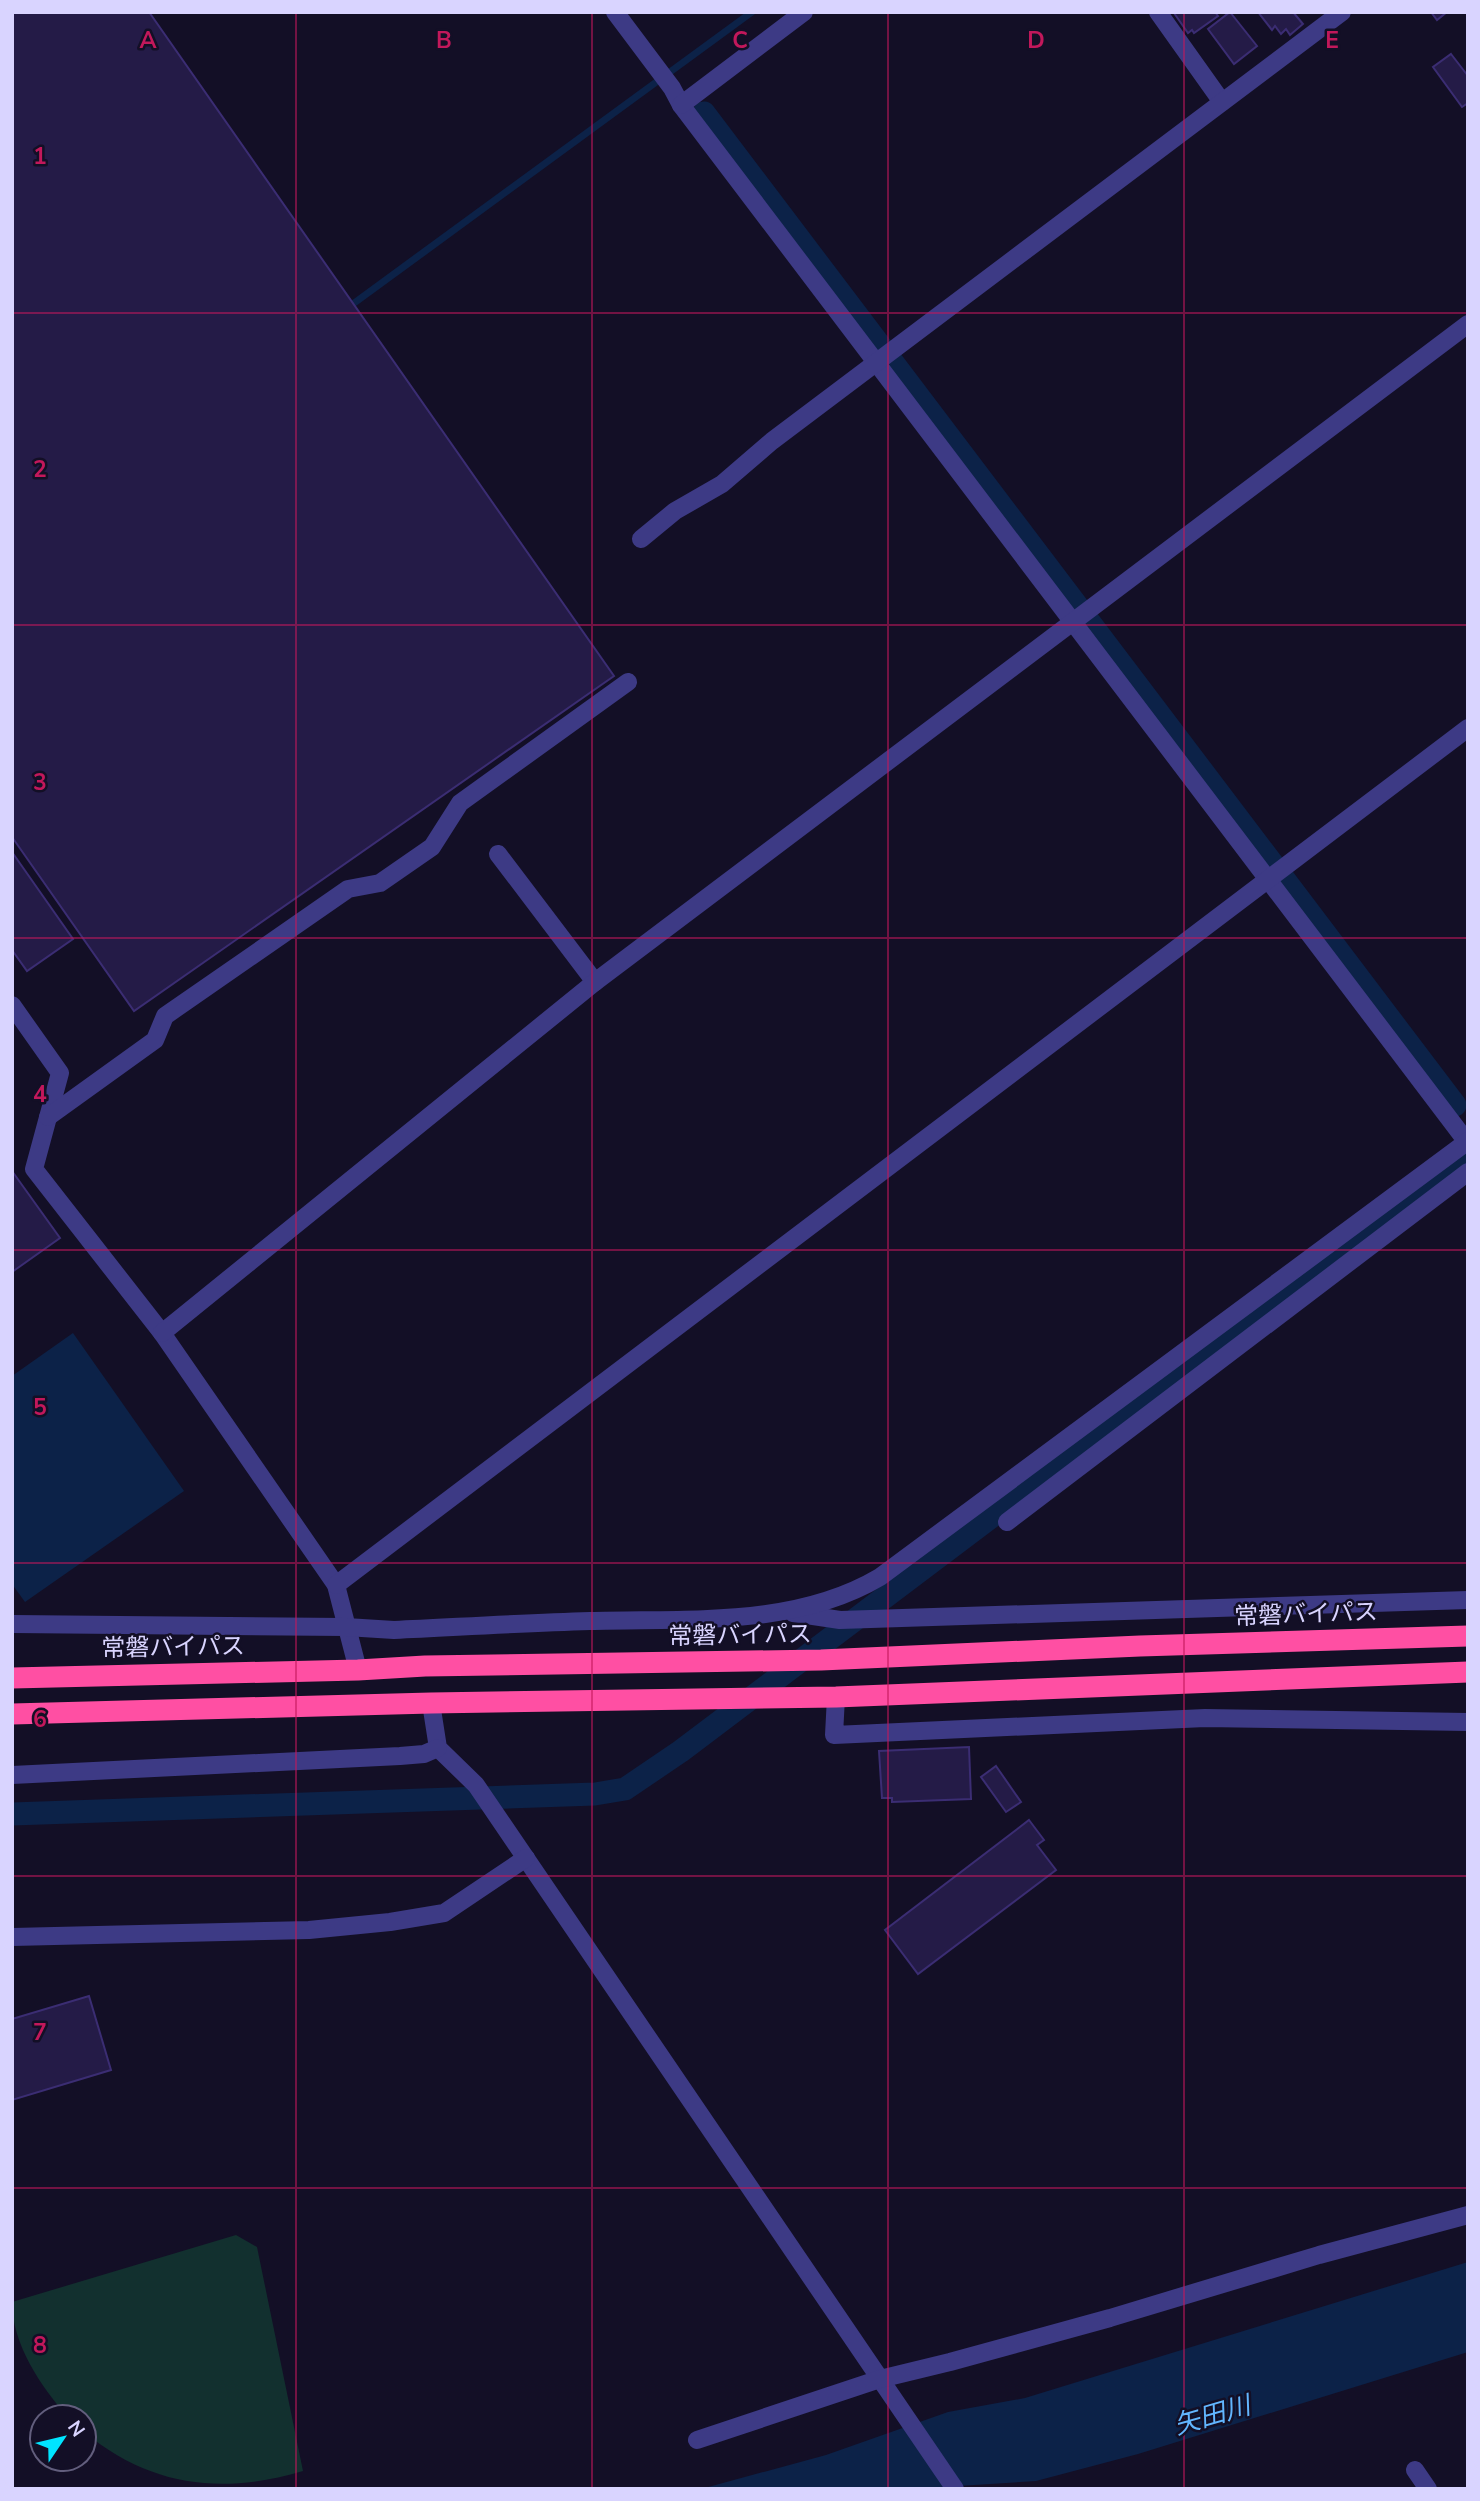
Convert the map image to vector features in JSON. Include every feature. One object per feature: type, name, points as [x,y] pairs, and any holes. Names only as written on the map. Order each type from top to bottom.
[{"type":"highway","name":"常磐バイパス","points":[[12,1678],[425,1666],[821,1660],[1195,1644],[1468,1636]]},
{"type":"highway","points":[[12,1714],[431,1703],[836,1697],[1468,1672]]},
{"type":"street","points":[[12,1624],[346,1627],[394,1630],[746,1616],[836,1598],[854,1592],[880,1577],[1467,1142],[681,105],[672,88],[615,12]]},
{"type":"street","points":[[681,105],[804,12]]},
{"type":"street","points":[[1158,12],[1222,102]]},
{"type":"street","points":[[641,539],[676,511],[722,484],[772,441],[1342,12]]},
{"type":"street","points":[[162,1333],[595,982],[1468,324]]},
{"type":"street","points":[[48,1117],[155,1041],[165,1016],[348,889],[380,883],[432,847],[460,803],[628,682]]},
{"type":"street","points":[[336,1585],[1468,729]]},
{"type":"street","points":[[498,854],[595,982]]},
{"type":"street","points":[[12,1005],[60,1073],[34,1169],[162,1333],[336,1585],[358,1670]]},
{"type":"street","points":[[1007,1522],[1468,1172]]},
{"type":"street","points":[[780,1611],[840,1620],[1468,1600]]},
{"type":"street","points":[[836,1697],[834,1735],[1205,1718],[1468,1722]]},
{"type":"street","points":[[431,1703],[438,1748],[476,1785],[955,2489]]},
{"type":"street","points":[[12,1775],[400,1756],[424,1754],[438,1748]]},
{"type":"street","points":[[12,1937],[309,1930],[390,1922],[444,1913],[526,1858]]},
{"type":"street","points":[[697,2440],[881,2382],[1319,2255],[1468,2215]]},
{"type":"street","points":[[1415,2470],[1427,2489]]},
{"type":"green space","points":[[236,2235],[257,2247],[303,2471],[244,2483],[188,2481],[135,2465],[109,2450],[98,2442],[98,2403],[57,2403],[38,2379],[17,2333],[12,2302]]},
{"type":"water","points":[[73,1333],[184,1491],[25,1602],[12,1584],[12,1376]]},
{"type":"water","name":"矢田川","points":[[1468,2262],[1468,2352],[1138,2454],[1036,2481],[958,2486],[950,2489],[701,2489],[826,2455],[948,2412],[1025,2398]]},
{"type":"building","points":[[12,12],[149,12],[614,676],[134,1011],[12,837]]},
{"type":"building","points":[[1215,12],[1218,16],[1194,33],[1192,30],[1188,33],[1174,13]]},
{"type":"building","points":[[1230,12],[1257,46],[1234,64],[1208,29]]},
{"type":"building","points":[[1258,12],[1293,12],[1303,24],[1290,35],[1286,29],[1281,34],[1275,26],[1272,30]]},
{"type":"building","points":[[1431,12],[1447,12],[1437,20]]},
{"type":"building","points":[[1451,54],[1468,76],[1468,103],[1462,107],[1433,67]]},
{"type":"building","points":[[12,852],[73,939],[27,971],[12,950]]},
{"type":"building","points":[[12,1171],[60,1238],[12,1272]]},
{"type":"building","points":[[969,1747],[971,1799],[892,1802],[892,1798],[882,1798],[879,1751]]},
{"type":"building","points":[[996,1766],[1021,1802],[1006,1812],[981,1777]]},
{"type":"building","points":[[1029,1820],[1044,1840],[1037,1845],[1056,1870],[918,1974],[885,1930]]},
{"type":"building","points":[[89,1996],[111,2070],[12,2100],[12,2019]]},
{"type":"waterway","points":[[346,309],[752,12]]},
{"type":"waterway","points":[[704,113],[1455,1105]]},
{"type":"waterway","points":[[12,1814],[595,1794],[625,1789],[681,1751],[1468,1157]]}]
